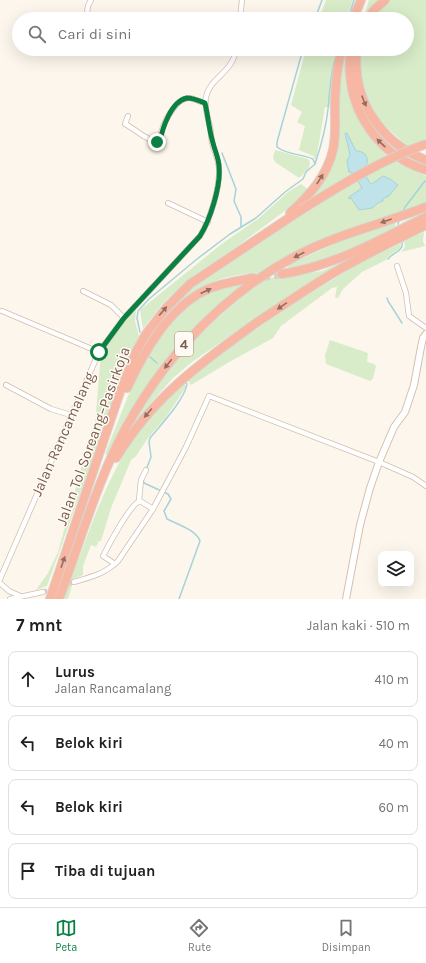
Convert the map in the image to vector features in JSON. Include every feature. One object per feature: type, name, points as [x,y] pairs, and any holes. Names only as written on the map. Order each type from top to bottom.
[{"type":"highway","points":[[356,12],[362,0]]},
{"type":"highway","points":[[359,12],[362,0]]},
{"type":"highway","points":[[373,12],[385,0]]},
{"type":"highway","points":[[298,209],[317,184],[331,158],[334,136],[336,80],[341,56]]},
{"type":"highway","points":[[350,56],[349,64],[351,87],[357,106],[365,123],[377,140],[390,151],[405,161],[426,170]]},
{"type":"highway","points":[[356,56],[359,88],[371,117],[395,142],[409,152],[426,160]]},
{"type":"highway","name":"Jalan Tol Soreang–Pasirkoja","points":[[50,599],[128,371],[141,343],[152,325],[166,308],[190,284],[253,242],[298,209],[375,166],[426,144]]},
{"type":"highway","name":"Jalan Tol Soreang–Pasirkoja","points":[[59,599],[110,461],[132,416],[157,378],[185,343],[223,307],[264,276],[297,256],[335,239],[424,208]]},
{"type":"highway","points":[[282,274],[349,259],[391,242],[420,227],[426,218]]},
{"type":"highway","points":[[93,504],[110,468],[130,436],[153,407],[176,384],[220,348],[349,259],[420,227]]},
{"type":"highway","points":[[102,448],[134,373],[172,316],[186,302],[206,290],[253,278]]},
{"type":"street","points":[[87,12],[91,0]]},
{"type":"street","points":[[241,12],[242,0]]},
{"type":"street","points":[[128,116],[125,124],[145,138],[158,142],[165,122],[172,110],[184,99],[189,98],[205,103],[209,89],[230,67],[235,56]]},
{"type":"street","name":"Jalan Rancamalang","points":[[0,579],[99,352],[124,318],[200,236],[208,222],[218,184],[219,168],[212,142],[205,103]]},
{"type":"street","points":[[168,203],[208,222]]},
{"type":"street","points":[[398,266],[406,292],[409,316],[426,328]]},
{"type":"street","points":[[83,291],[111,305],[124,318]]},
{"type":"street","points":[[2,311],[99,352]]},
{"type":"street","points":[[346,599],[360,525],[379,462],[394,427],[405,412],[414,385],[423,338],[426,334]]},
{"type":"street","points":[[6,385],[51,409],[71,415]]},
{"type":"street","points":[[74,582],[103,573],[115,564],[153,509],[186,448],[209,396],[379,462],[413,477],[426,486]]},
{"type":"street","points":[[115,564],[103,556],[135,503],[139,500],[141,480],[146,470]]},
{"type":"street","points":[[139,500],[153,509]]},
{"type":"street","points":[[0,583],[9,591],[20,596]]},
{"type":"street","points":[[10,599],[43,592]]},
{"type":"green space","points":[[326,0],[353,0],[349,12],[322,12]]},
{"type":"green space","points":[[369,0],[381,0],[368,12],[365,12]]},
{"type":"green space","points":[[390,0],[426,0],[426,142],[410,148],[379,121],[366,95],[359,69],[360,56],[414,56],[414,12],[377,12]]},
{"type":"green space","points":[[304,56],[336,56],[331,92],[331,107],[325,107],[316,160],[313,156],[299,150],[305,126],[297,122],[302,112],[291,105]]},
{"type":"green space","points":[[345,56],[347,56],[345,73],[346,86],[349,99],[361,124],[369,136],[388,156],[398,163],[426,176],[426,203],[332,236],[223,303],[145,389],[107,455],[105,454],[128,396],[145,362],[174,316],[202,294],[249,280],[256,273],[231,276],[210,283],[192,293],[178,306],[165,322],[128,378],[145,344],[166,313],[187,292],[303,214],[301,208],[321,186],[331,168],[338,146],[340,120],[339,75]]},
{"type":"green space","points":[[275,150],[308,159],[310,162],[309,168],[299,178],[275,162],[273,158]]},
{"type":"green space","points":[[301,184],[308,189],[290,207],[231,251],[194,275],[163,303],[143,329],[140,310],[223,243],[258,219],[288,192]]},
{"type":"green space","points":[[422,213],[423,215],[412,221],[417,235],[424,232],[423,241],[425,246],[401,252],[405,247],[401,223]]},
{"type":"green space","points":[[395,222],[396,228],[343,254],[313,265],[288,267],[288,265],[343,240]]},
{"type":"green space","points":[[401,243],[400,248],[386,260],[362,272],[343,289],[338,298],[335,297],[337,287],[332,288],[281,326],[273,338],[191,385],[187,379],[212,359],[302,298],[360,263]]},
{"type":"green space","points":[[347,260],[288,296],[192,362],[173,378],[149,405],[130,431],[128,430],[170,366],[201,333],[240,298],[267,278],[322,271]]},
{"type":"green space","points":[[136,310],[135,321],[139,336],[126,363],[47,586],[36,590],[48,573],[58,552],[95,425],[101,353],[129,316]]},
{"type":"green space","points":[[330,340],[368,353],[367,361],[376,366],[373,379],[370,381],[326,364],[325,355]]},
{"type":"green space","points":[[183,381],[186,387],[166,417],[148,438],[136,456],[131,460],[111,508],[101,541],[99,541],[96,547],[91,545],[83,566],[83,575],[74,579],[68,599],[64,599],[88,532],[107,487],[118,466],[142,427]]},
{"type":"water","points":[[345,133],[347,133],[356,151],[366,155],[367,164],[363,171],[370,183],[372,184],[383,176],[398,185],[389,196],[382,199],[383,201],[372,208],[359,210],[351,198],[349,199],[349,197],[362,188],[353,173],[349,172],[347,161],[350,155]]},
{"type":"waterway","points":[[318,12],[322,0]]},
{"type":"waterway","points":[[350,12],[354,0]]},
{"type":"waterway","points":[[140,332],[137,318],[138,311],[149,299],[230,234],[256,218],[285,192],[303,179],[306,172],[315,164],[313,159],[285,152],[277,147],[277,142],[301,56]]},
{"type":"waterway","points":[[315,164],[326,123],[331,75],[336,56]]},
{"type":"waterway","points":[[222,153],[236,189],[234,201],[241,217],[241,227]]},
{"type":"waterway","points":[[403,212],[405,207],[425,181]]},
{"type":"waterway","points":[[399,227],[398,224],[400,219]]},
{"type":"waterway","points":[[388,259],[400,250],[402,241]]},
{"type":"waterway","points":[[387,298],[402,323]]},
{"type":"waterway","points":[[150,357],[157,363]]},
{"type":"waterway","points":[[146,470],[151,457],[149,442],[150,438],[172,412],[182,397],[187,384],[185,382]]},
{"type":"waterway","points":[[143,479],[144,483],[168,494],[171,499],[164,511],[167,519],[181,525],[195,534],[200,541],[179,599]]},
{"type":"tunnel","points":[[262,277],[282,274]]},
{"type":"tunnel","points":[[43,592],[74,582]]},
{"type":"route","points":[[99,352],[124,318],[134,309],[200,236],[208,222],[218,184],[219,168],[212,142],[205,103],[189,98],[184,99],[172,110],[165,122],[160,142],[157,142]]}]
